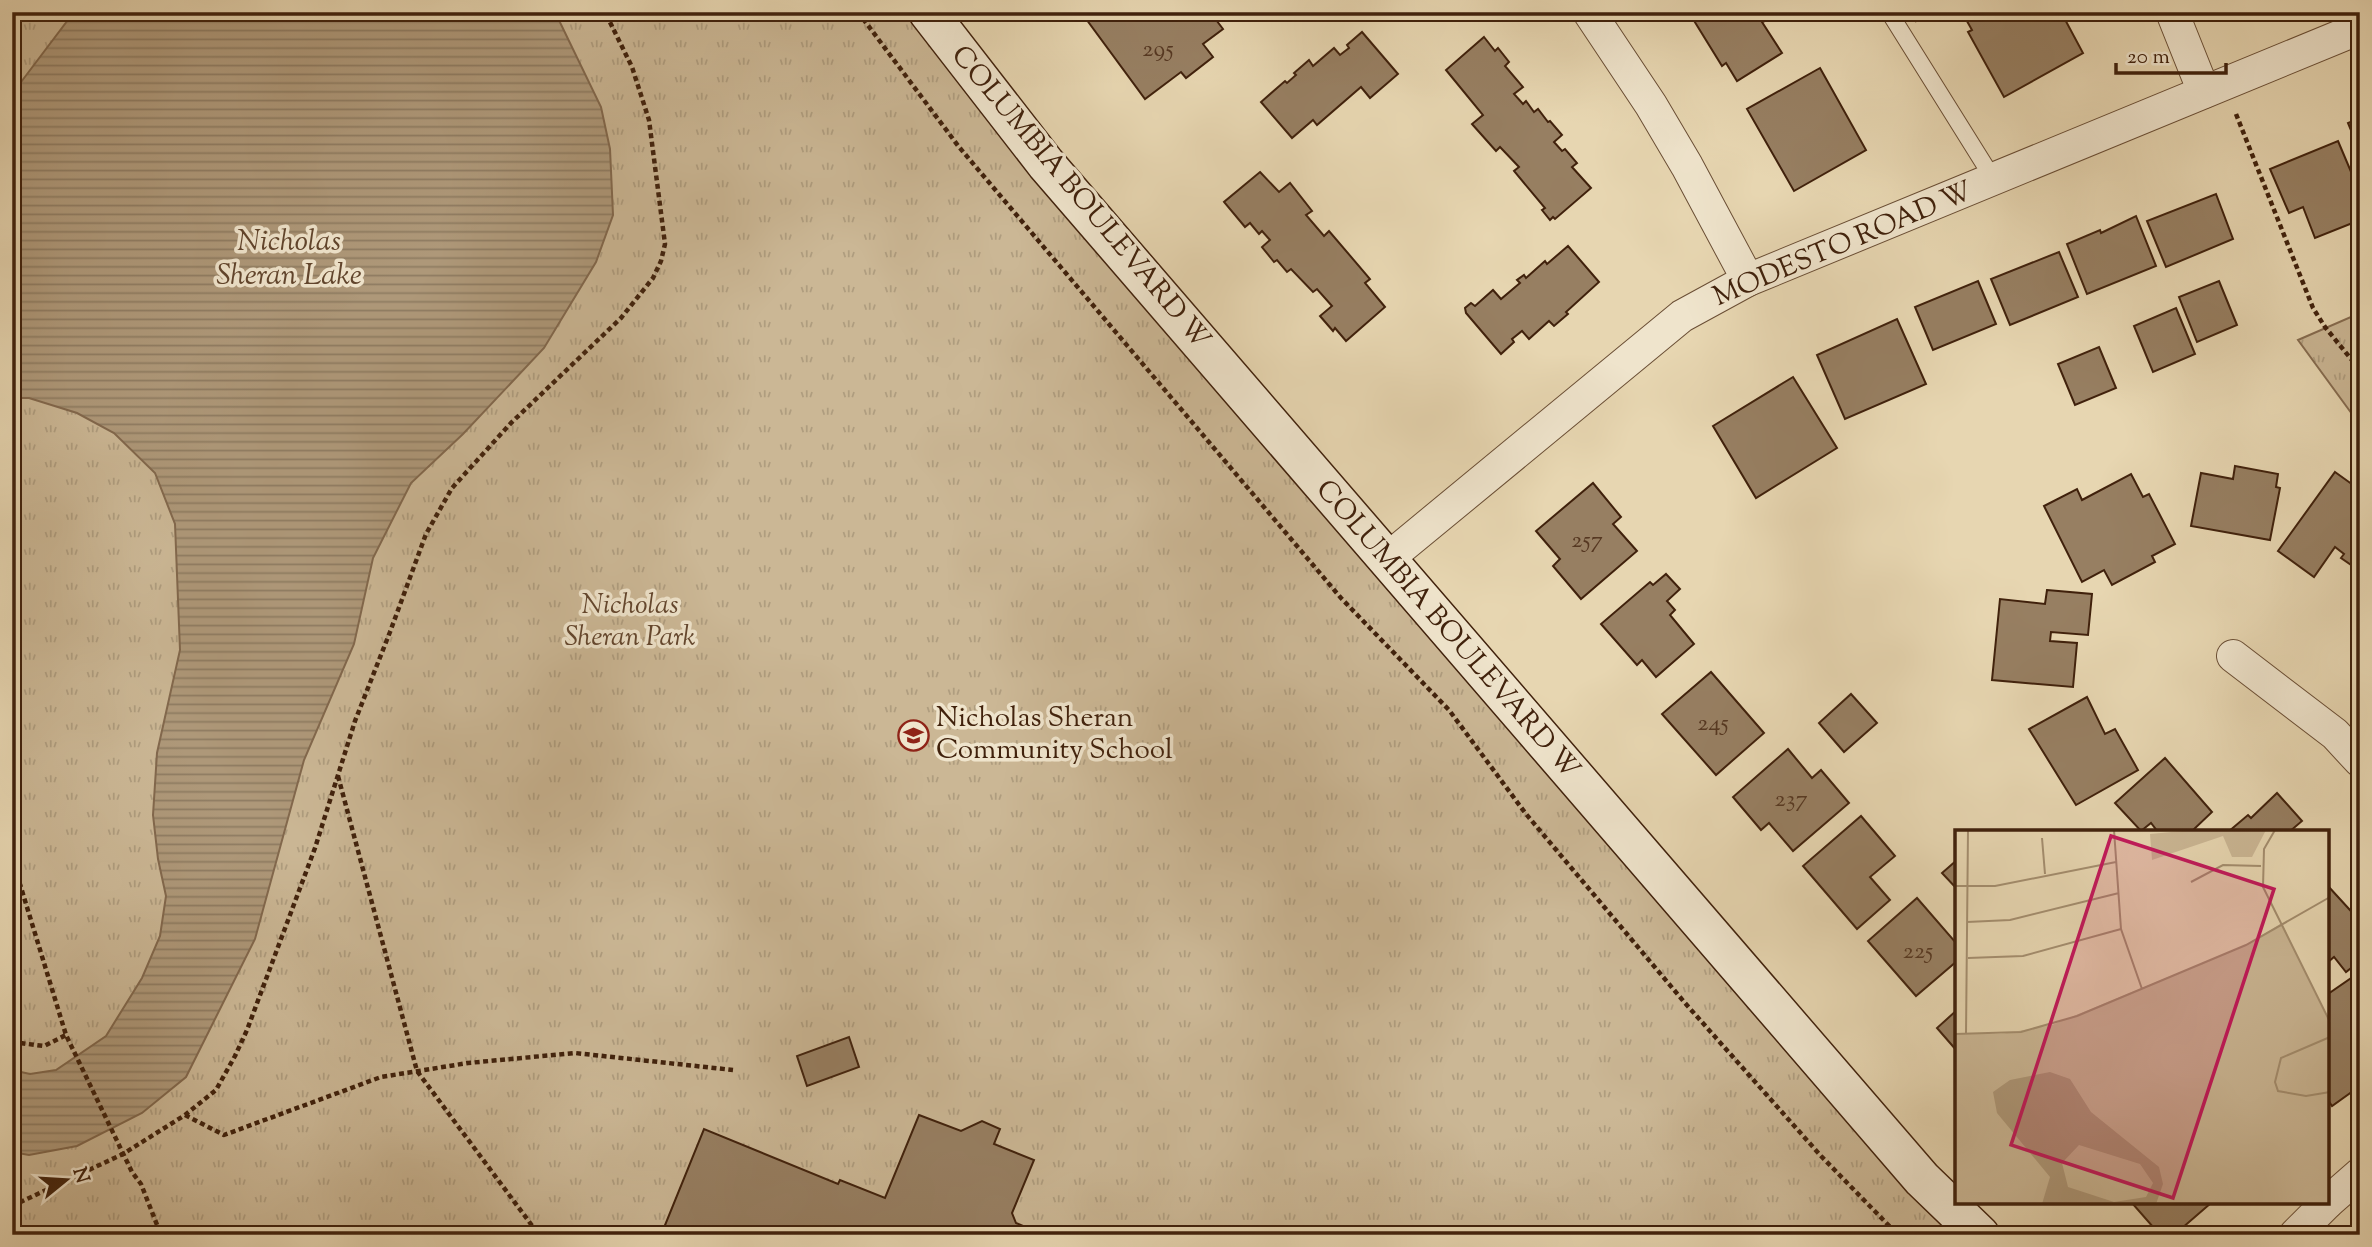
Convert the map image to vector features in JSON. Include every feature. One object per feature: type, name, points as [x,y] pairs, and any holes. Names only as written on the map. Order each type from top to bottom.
[{"type":"street","name":"COLUMBIA BOULEVARD W","points":[[928,12],[1046,164],[1386,560],[1922,1179],[1980,1235]]},
{"type":"street","points":[[1589,12],[1651,105],[1748,279]]},
{"type":"street","points":[[2172,12],[2214,87]]},
{"type":"street","name":"MODESTO ROAD W","points":[[1386,560],[1682,316],[1748,279],[2360,28]]},
{"type":"street","points":[[2232,656],[2335,734],[2360,761]]},
{"type":"street","points":[[2330,1199],[2360,1174]]},
{"type":"street","points":[[2295,1235],[2324,1205]]},
{"type":"lane","points":[[1889,12],[1994,180]]},
{"type":"path","points":[[12,22],[20,12]]},
{"type":"path","points":[[12,1206],[123,1154],[185,1115],[215,1090],[239,1048],[310,860],[355,721],[426,534],[452,488],[511,423],[621,318],[653,278],[665,244],[649,120],[632,67],[605,12]]},
{"type":"path","points":[[858,12],[959,147],[1342,598],[1449,710],[1526,814],[1685,1003],[1821,1156],[1898,1235]]},
{"type":"path","points":[[2214,87],[2313,308],[2360,369]]},
{"type":"path","points":[[338,775],[417,1071],[539,1235]]},
{"type":"path","points":[[12,858],[66,1035],[132,1172],[141,1184],[161,1235]]},
{"type":"path","points":[[12,1042],[44,1046],[66,1035]]},
{"type":"path","points":[[185,1115],[225,1135],[381,1077],[468,1063],[575,1054],[733,1070]]},
{"type":"green space","name":"Nicholas Sheran Park","points":[[12,12],[928,12],[1980,1235],[12,1235]]},
{"type":"green space","points":[[2360,313],[2360,425],[2298,340]]},
{"type":"water","name":"Nicholas Sheran Lake","points":[[74,12],[555,12],[601,107],[610,149],[613,215],[596,262],[544,348],[463,434],[411,483],[373,558],[354,644],[304,760],[255,939],[186,1077],[142,1113],[77,1146],[29,1155],[12,1152],[12,1070],[30,1074],[56,1070],[106,1036],[142,978],[160,936],[166,896],[153,815],[157,753],[180,650],[175,524],[155,473],[114,433],[77,413],[29,398],[12,398],[12,94]]},
{"type":"building","points":[[1081,12],[1210,12],[1223,29],[1203,44],[1213,57],[1186,78],[1181,72],[1145,99]]},
{"type":"building","points":[[1703,12],[1763,12],[1768,20],[1762,22],[1782,53],[1737,81],[1726,63],[1722,66],[1693,19]]},
{"type":"building","points":[[1911,12],[1931,12],[1916,21]]},
{"type":"building","points":[[2061,12],[2083,53],[2004,97],[1968,32],[1972,30],[1963,14]]},
{"type":"building","points":[[1362,32],[1398,74],[1370,98],[1361,87],[1317,125],[1313,120],[1292,138],[1261,102],[1285,81],[1287,83],[1309,60],[1313,66],[1334,48],[1340,55]]},
{"type":"building","points":[[1484,37],[1495,51],[1498,48],[1509,62],[1505,66],[1523,87],[1514,94],[1523,104],[1526,101],[1534,112],[1538,109],[1562,135],[1554,142],[1562,151],[1565,149],[1577,163],[1572,167],[1591,188],[1555,219],[1553,217],[1550,220],[1542,210],[1545,208],[1514,171],[1519,167],[1500,147],[1496,151],[1472,124],[1483,115],[1446,70]]},
{"type":"building","points":[[1820,68],[1866,150],[1794,191],[1747,109]]},
{"type":"building","points":[[2360,118],[2360,152],[2348,123]]},
{"type":"building","points":[[2338,141],[2360,193],[2360,220],[2315,238],[2303,207],[2289,213],[2270,169]]},
{"type":"building","points":[[1260,172],[1279,192],[1290,183],[1312,211],[1306,215],[1324,236],[1329,231],[1370,279],[1365,283],[1385,307],[1346,341],[1320,316],[1332,306],[1317,289],[1313,292],[1291,269],[1287,272],[1277,260],[1274,262],[1262,247],[1270,240],[1262,231],[1259,234],[1250,223],[1245,227],[1224,202]]},
{"type":"building","points":[[2216,194],[2233,239],[2166,267],[2147,221]]},
{"type":"building","points":[[2136,216],[2156,266],[2087,294],[2067,244],[2100,230],[2101,233]]},
{"type":"building","points":[[1568,246],[1599,282],[1554,326],[1549,321],[1529,339],[1522,331],[1501,354],[1466,313],[1465,308],[1471,303],[1475,306],[1493,290],[1501,299],[1520,283],[1517,280],[1524,275],[1526,278],[1545,261],[1547,264]]},
{"type":"building","points":[[2059,252],[2078,297],[2010,325],[1991,279]]},
{"type":"building","points":[[1978,281],[1996,324],[1933,350],[1915,307]]},
{"type":"building","points":[[2219,281],[2237,325],[2197,342],[2179,297]]},
{"type":"building","points":[[2176,308],[2195,354],[2153,372],[2134,326]]},
{"type":"building","points":[[1897,319],[1926,384],[1845,419],[1817,355]]},
{"type":"building","points":[[2099,347],[2116,388],[2075,405],[2058,364]]},
{"type":"building","points":[[1793,377],[1837,448],[1756,498],[1713,426]]},
{"type":"building","points":[[2235,466],[2278,474],[2276,487],[2280,488],[2270,540],[2191,526],[2201,473],[2233,479]]},
{"type":"building","points":[[2335,472],[2360,490],[2360,571],[2341,558],[2344,554],[2335,547],[2314,577],[2278,551]]},
{"type":"building","points":[[2131,474],[2143,497],[2149,494],[2175,544],[2152,556],[2155,562],[2112,585],[2104,570],[2082,582],[2044,506],[2077,489],[2082,500]]},
{"type":"building","points":[[1593,483],[1621,517],[1613,524],[1637,551],[1581,599],[1553,566],[1560,559],[1536,531]]},
{"type":"building","points":[[1666,574],[1680,589],[1667,601],[1675,610],[1670,615],[1694,644],[1656,677],[1642,660],[1637,665],[1601,624],[1650,582],[1653,585]]},
{"type":"building","points":[[2047,590],[2092,594],[2088,635],[2051,632],[2050,641],[2077,643],[2073,687],[1992,680],[2000,599],[2045,604]]},
{"type":"building","points":[[1711,672],[1764,733],[1716,775],[1662,714]]},
{"type":"building","points":[[1851,694],[1877,723],[1844,752],[1819,723]]},
{"type":"building","points":[[2087,697],[2105,734],[2115,729],[2138,770],[2076,805],[2029,729]]},
{"type":"building","points":[[1788,749],[1812,778],[1821,770],[1849,803],[1793,851],[1769,823],[1761,830],[1733,797]]},
{"type":"building","points":[[2165,758],[2212,812],[2193,830],[2156,830],[2151,823],[2140,830],[2115,803]]},
{"type":"building","points":[[2277,793],[2302,821],[2291,830],[2230,830],[2248,815],[2251,818]]},
{"type":"building","points":[[1861,816],[1895,856],[1870,877],[1890,900],[1857,929],[1803,866]]},
{"type":"building","points":[[1955,862],[1955,887],[1942,873]]},
{"type":"building","points":[[2330,888],[2360,921],[2360,961],[2346,972],[2334,957],[2330,960]]},
{"type":"building","points":[[1917,898],[1955,942],[1955,963],[1916,996],[1868,941]]},
{"type":"building","points":[[2360,972],[2360,1086],[2332,1106],[2330,1103],[2330,993]]},
{"type":"building","points":[[1955,1012],[1955,1049],[1937,1028]]},
{"type":"building","points":[[849,1037],[859,1067],[807,1086],[797,1056]]},
{"type":"building","points":[[919,1115],[961,1131],[982,1121],[1000,1129],[994,1144],[1034,1160],[1012,1213],[1016,1223],[1044,1235],[661,1235],[704,1129],[838,1184],[840,1180],[885,1198]]},
{"type":"building","points":[[2134,1205],[2209,1205],[2174,1235],[2160,1235]]},
{"type":"place","name":"Nicholas Sheran Community School","points":[[913,735]]}]
